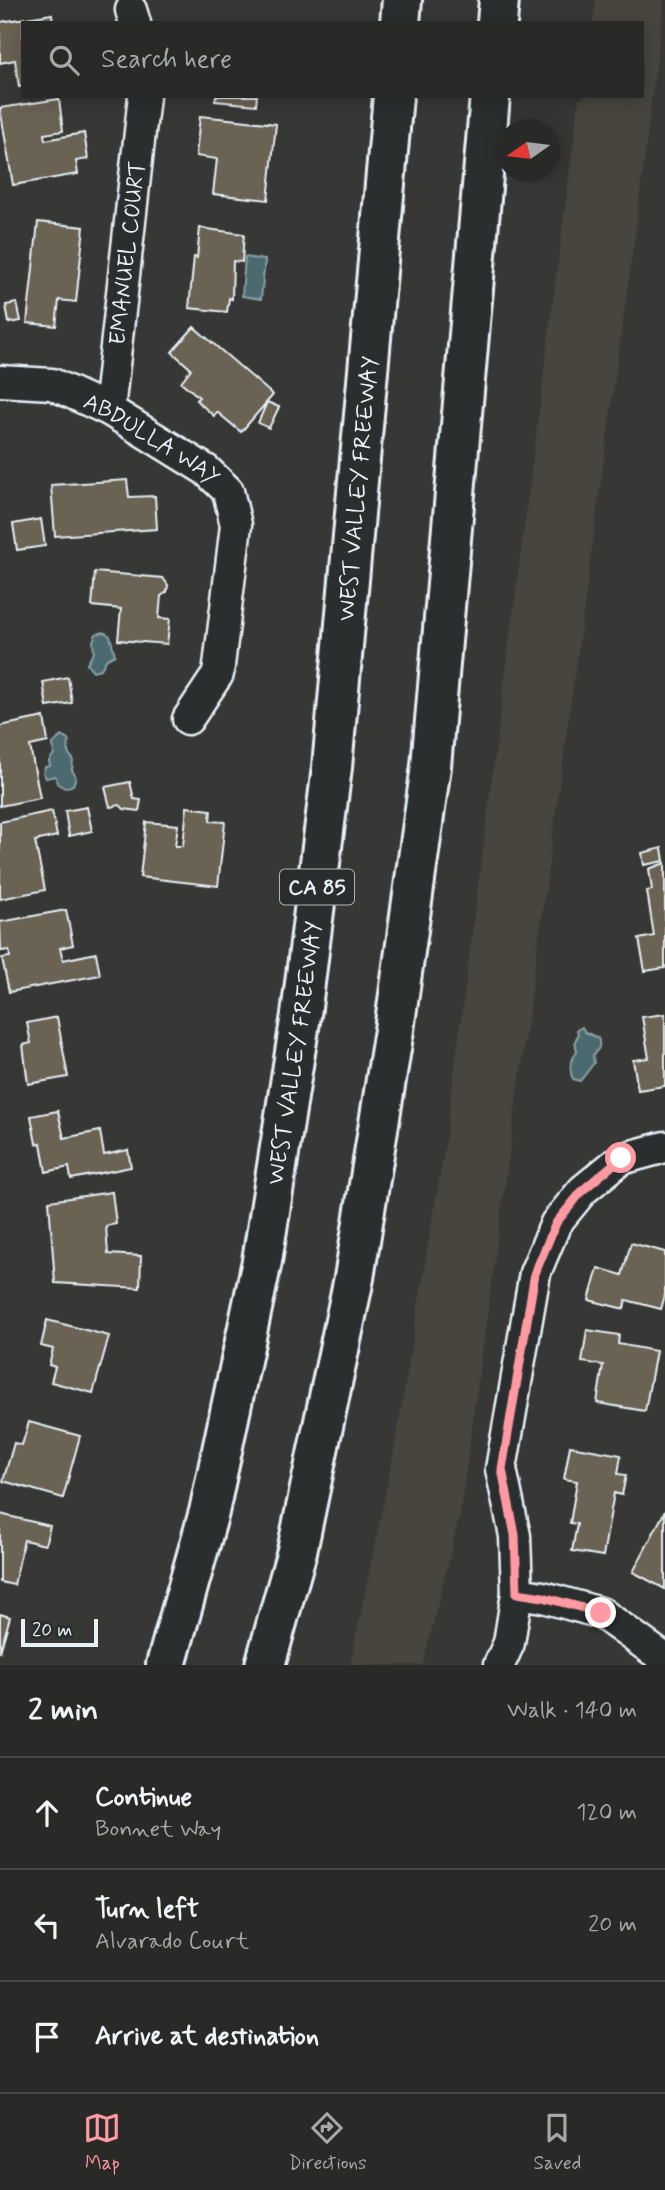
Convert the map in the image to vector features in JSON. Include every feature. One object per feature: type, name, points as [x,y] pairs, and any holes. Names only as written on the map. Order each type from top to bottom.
[{"type":"highway","points":[[400,21],[402,0]]},
{"type":"highway","points":[[497,21],[499,0]]},
{"type":"highway","name":"WEST VALLEY FREEWAY","points":[[166,1665],[209,1512],[262,1261],[301,1015],[332,767],[393,98]]},
{"type":"highway","points":[[265,1665],[297,1551],[354,1278],[394,1030],[430,765],[490,98]]},
{"type":"street","name":"EMANUEL COURT","points":[[110,410],[144,98]]},
{"type":"street","name":"ABDULLA WAY","points":[[0,381],[52,384],[110,410],[206,470],[228,491],[236,525],[218,674],[187,719]]},
{"type":"street","points":[[499,1665],[509,1643],[517,1593],[515,1535],[502,1469],[535,1273],[556,1223],[583,1190],[621,1158],[665,1147]]},
{"type":"street","points":[[517,1593],[543,1597],[601,1613],[665,1659]]},
{"type":"shaded area","points":[[596,0],[664,0],[636,226],[460,1514],[423,1665],[350,1665],[394,1452],[445,1144],[579,99],[644,98],[644,21],[593,21]]},
{"type":"water","points":[[245,257],[265,260],[261,299],[242,296]]},
{"type":"water","points":[[104,632],[110,636],[115,655],[107,659],[101,669],[93,671],[87,664],[94,652],[93,641],[96,634]]},
{"type":"water","points":[[61,736],[69,740],[68,753],[73,759],[72,770],[76,777],[73,785],[65,788],[58,784],[55,776],[46,778],[43,773],[45,767],[50,766],[49,761],[54,754],[53,744]]},
{"type":"water","points":[[582,1027],[585,1032],[598,1038],[599,1045],[593,1055],[594,1063],[580,1081],[573,1079],[570,1068],[577,1052],[577,1030]]},
{"type":"building","points":[[52,14],[53,21],[21,21],[21,86],[15,60],[0,63],[0,22]]},
{"type":"building","points":[[216,98],[257,98],[256,105],[215,101]]},
{"type":"building","points":[[59,99],[63,131],[44,134],[45,140],[84,133],[88,159],[76,161],[78,174],[13,185],[0,108]]},
{"type":"building","points":[[200,116],[276,124],[268,200],[213,194],[217,159],[196,156]]},
{"type":"building","points":[[38,222],[84,227],[76,302],[59,300],[56,326],[27,323]]},
{"type":"building","points":[[200,228],[244,234],[242,262],[233,261],[232,299],[229,298],[227,312],[189,308]]},
{"type":"building","points":[[17,303],[21,321],[9,323],[6,305]]},
{"type":"building","points":[[194,327],[273,395],[241,432],[217,412],[214,416],[196,400],[199,397],[181,382],[191,369],[172,352]]},
{"type":"building","points":[[267,402],[279,407],[269,428],[258,423]]},
{"type":"building","points":[[127,480],[129,497],[155,496],[157,529],[55,536],[51,485]]},
{"type":"building","points":[[41,519],[45,546],[17,550],[13,524]]},
{"type":"building","points":[[95,572],[163,578],[168,585],[167,592],[161,596],[159,618],[170,619],[167,644],[118,640],[121,609],[92,606]]},
{"type":"building","points":[[68,677],[72,703],[47,707],[43,682]]},
{"type":"building","points":[[44,717],[48,742],[30,746],[40,798],[0,806],[0,726]]},
{"type":"building","points":[[130,782],[134,799],[141,800],[139,811],[124,809],[120,805],[110,807],[105,787]]},
{"type":"building","points":[[87,807],[92,831],[69,836],[65,811]]},
{"type":"building","points":[[187,807],[211,810],[210,821],[225,822],[218,886],[140,877],[146,822],[178,825],[175,846],[183,846]]},
{"type":"building","points":[[52,811],[57,836],[35,841],[45,890],[0,899],[0,822]]},
{"type":"building","points":[[662,848],[664,861],[644,865],[642,853]]},
{"type":"building","points":[[665,863],[665,968],[645,971],[639,939],[654,936],[647,891],[652,890],[649,869]]},
{"type":"building","points":[[66,910],[73,945],[60,948],[63,960],[96,953],[100,975],[9,992],[2,958],[10,957],[9,950],[1,951],[0,922]]},
{"type":"building","points":[[665,1014],[665,1086],[638,1090],[633,1060],[649,1058],[642,1017]]},
{"type":"building","points":[[57,1017],[68,1077],[28,1084],[23,1045],[31,1043],[27,1023]]},
{"type":"building","points":[[58,1111],[64,1138],[100,1131],[104,1155],[128,1150],[131,1167],[71,1179],[69,1167],[46,1172],[41,1143],[36,1144],[31,1116]]},
{"type":"building","points":[[112,1192],[116,1224],[106,1226],[108,1254],[141,1256],[140,1288],[55,1283],[49,1201]]},
{"type":"building","points":[[631,1243],[665,1252],[665,1295],[661,1309],[626,1300],[624,1309],[589,1300],[598,1268],[622,1275]]},
{"type":"building","points":[[47,1320],[109,1336],[93,1393],[51,1382],[55,1367],[49,1365],[53,1349],[41,1346]]},
{"type":"building","points":[[587,1330],[619,1335],[618,1344],[656,1351],[645,1411],[597,1403],[603,1365],[582,1362]]},
{"type":"building","points":[[29,1422],[80,1436],[63,1498],[3,1481],[14,1443],[22,1445]]},
{"type":"building","points":[[570,1446],[621,1455],[618,1474],[626,1475],[622,1495],[614,1493],[603,1556],[572,1551],[577,1524],[570,1523],[577,1481],[564,1479]]},
{"type":"building","points":[[665,1511],[665,1589],[633,1572]]},
{"type":"building","points":[[0,1514],[50,1526],[45,1545],[24,1540],[14,1585],[0,1582]]},
{"type":"building","points":[[0,1614],[10,1617],[0,1652]]},
{"type":"route","points":[[601,1613],[543,1597],[517,1593],[515,1535],[502,1469],[535,1273],[556,1223],[583,1190],[621,1158]]}]
